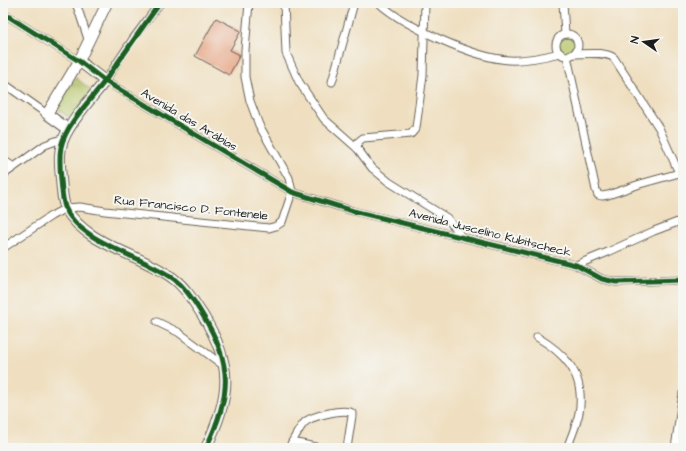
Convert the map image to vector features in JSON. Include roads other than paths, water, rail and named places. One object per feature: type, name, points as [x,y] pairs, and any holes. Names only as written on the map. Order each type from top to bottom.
[{"type":"street","points":[[76,3],[88,42]]},
{"type":"street","points":[[47,114],[79,61],[107,3]]},
{"type":"street","points":[[160,3],[133,39],[105,81],[68,129],[61,147],[60,156],[62,186],[66,208],[80,227],[92,236],[174,279],[192,298],[212,330],[224,366],[226,390],[218,424],[206,448]]},
{"type":"street","points":[[249,3],[245,50],[245,77],[249,95],[259,124],[289,178],[292,192]]},
{"type":"street","points":[[284,3],[286,53],[299,82],[324,119],[357,148],[372,168],[389,182],[447,218],[461,236]]},
{"type":"street","points":[[332,82],[354,3]]},
{"type":"street","points":[[379,3],[386,10],[424,31],[475,54],[510,60],[567,54],[610,55],[614,58],[659,128],[681,173],[602,196],[598,195],[567,54],[557,48],[557,41],[561,36],[564,34],[571,34],[578,42],[578,49],[567,54]]},
{"type":"street","points":[[357,148],[358,142],[363,138],[410,134],[416,128],[423,75],[425,3]]},
{"type":"street","points":[[563,3],[564,34]]},
{"type":"street","points":[[3,13],[79,61]]},
{"type":"street","name":"Avenida das Arábias","points":[[79,61],[105,81],[292,192]]},
{"type":"street","points":[[3,83],[68,129]]},
{"type":"street","points":[[3,175],[46,145],[64,138]]},
{"type":"street","points":[[3,160],[14,167]]},
{"type":"street","name":"Rua Francisco D. Fontenele","points":[[66,208],[80,207],[105,211],[269,228],[282,222],[292,192]]},
{"type":"street","name":"Avenida Juscelino Kubitscheck","points":[[292,192],[353,210],[576,265],[602,279],[616,282],[683,280]]},
{"type":"street","points":[[3,248],[25,232],[66,208]]},
{"type":"street","points":[[576,265],[683,220]]},
{"type":"street","points":[[157,322],[178,332],[224,366]]},
{"type":"street","points":[[537,337],[553,347],[564,357],[575,373],[581,391],[580,408],[568,448]]},
{"type":"street","points":[[675,448],[683,393]]},
{"type":"street","points":[[320,448],[290,445],[304,422],[315,417],[347,411],[352,413],[352,416],[347,448]]}]
